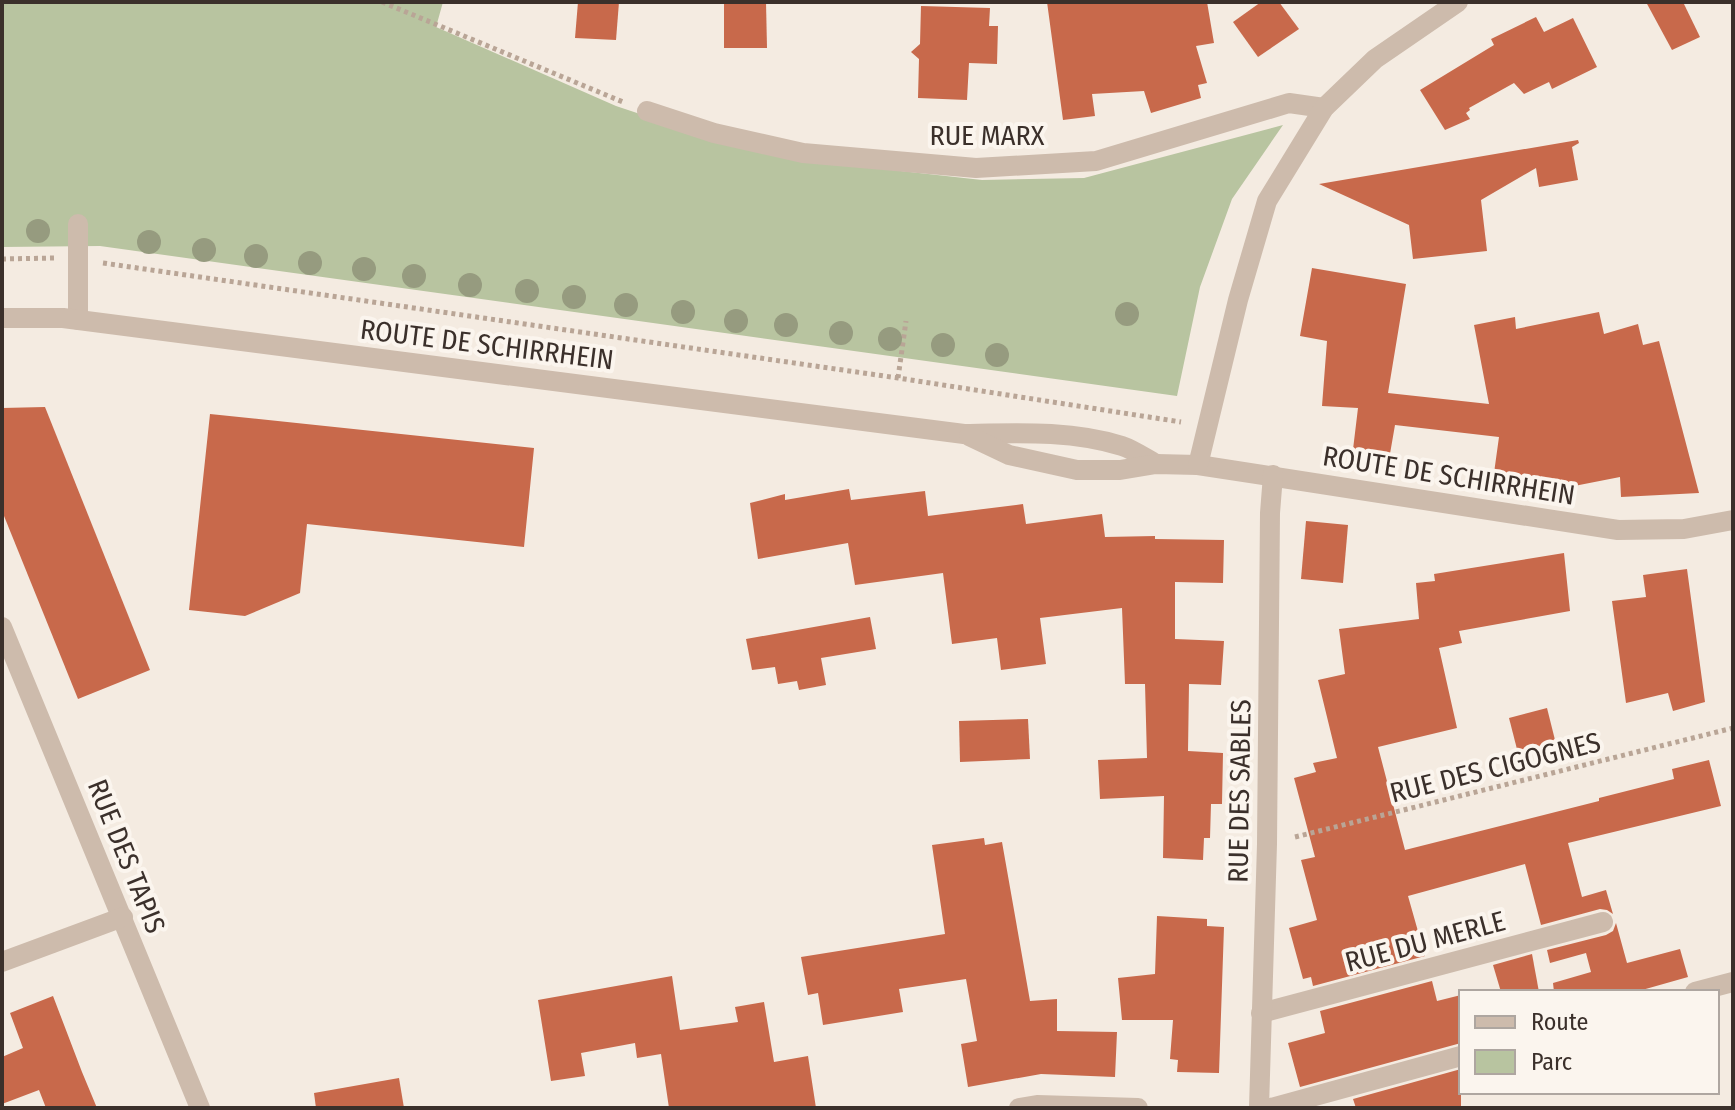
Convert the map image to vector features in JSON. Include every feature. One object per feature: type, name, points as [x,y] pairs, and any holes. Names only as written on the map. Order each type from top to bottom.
[{"type":"street","points":[[1198,465],[1267,201],[1324,108],[1375,59],[1458,2]]},
{"type":"street","name":"RUE MARX","points":[[647,111],[714,133],[803,153],[976,168],[1096,161],[1289,103],[1324,108]]},
{"type":"street","points":[[78,224],[78,320]]},
{"type":"street","name":"ROUTE DE SCHIRRHEIN","points":[[2,318],[78,320],[964,434],[1078,437],[1124,447],[1156,464]]},
{"type":"street","name":"ROUTE DE SCHIRRHEIN","points":[[964,434],[1009,455],[1077,470],[1120,470],[1156,464],[1198,465],[1618,530],[1684,529],[1733,520]]},
{"type":"street","name":"RUE DES SABLES","points":[[1259,1108],[1273,475]]},
{"type":"street","name":"RUE DES TAPIS","points":[[3,631],[200,1108]]},
{"type":"street","points":[[2,962],[123,917]]},
{"type":"street","name":"RUE DU MERLE","points":[[1261,1013],[1603,922]]},
{"type":"street","points":[[1703,990],[1733,982]]},
{"type":"street","points":[[1271,1108],[1459,1057]]},
{"type":"street","points":[[1019,1108],[1037,1105],[1138,1108]]},
{"type":"path","points":[[382,2],[647,111]]},
{"type":"path","points":[[2,259],[78,259],[898,378],[1206,427]]},
{"type":"path","points":[[898,378],[906,321]]},
{"type":"path","name":"RUE DES CIGOGNES","points":[[1267,844],[1733,728]]},
{"type":"green space","points":[[2,2],[443,2],[436,27],[616,106],[712,138],[802,160],[982,180],[1084,178],[1283,125],[1232,199],[1200,287],[1177,396],[100,246],[2,247]]},
{"type":"building","points":[[578,2],[619,2],[616,40],[575,38]]},
{"type":"building","points":[[724,2],[766,2],[767,48],[724,48]]},
{"type":"building","points":[[1047,2],[1207,2],[1214,43],[1196,46],[1207,83],[1198,85],[1201,98],[1151,113],[1144,91],[1092,94],[1095,116],[1063,120]]},
{"type":"building","points":[[1261,2],[1279,2],[1299,29],[1258,57],[1233,22]]},
{"type":"building","points":[[1646,2],[1683,2],[1700,37],[1672,50]]},
{"type":"building","points":[[921,6],[990,8],[989,26],[998,26],[997,64],[969,63],[967,100],[918,98],[919,59],[911,52],[920,44]]},
{"type":"building","points":[[1536,17],[1544,32],[1573,18],[1597,67],[1552,89],[1549,82],[1524,94],[1514,83],[1469,108],[1466,113],[1470,119],[1445,130],[1420,90],[1494,45],[1491,39]]},
{"type":"building","points":[[1578,140],[1579,143],[1572,147],[1578,180],[1539,187],[1536,168],[1481,200],[1487,251],[1413,259],[1409,225],[1319,184]]},
{"type":"building","points":[[1312,268],[1406,284],[1388,393],[1489,404],[1474,325],[1515,317],[1516,329],[1599,312],[1604,334],[1638,324],[1643,345],[1659,341],[1699,493],[1621,497],[1620,477],[1564,488],[1563,484],[1494,473],[1499,437],[1395,425],[1387,471],[1351,466],[1358,408],[1322,406],[1327,341],[1300,336]]},
{"type":"building","points":[[45,407],[150,670],[78,699],[2,511],[2,408]]},
{"type":"building","points":[[210,414],[534,448],[524,547],[307,524],[300,593],[245,616],[189,610]]},
{"type":"building","points":[[849,489],[851,500],[925,491],[928,516],[1023,504],[1026,524],[1102,514],[1105,537],[1224,540],[1223,583],[1175,582],[1175,639],[1224,641],[1221,685],[1189,684],[1188,751],[1223,753],[1222,804],[1211,804],[1210,838],[1204,838],[1203,860],[1163,858],[1164,796],[1100,799],[1098,760],[1147,758],[1145,684],[1125,684],[1122,608],[1040,618],[1046,664],[1001,670],[997,638],[952,644],[943,573],[855,585],[848,543],[758,559],[750,503],[785,494],[785,500]]},
{"type":"building","points":[[1306,521],[1348,525],[1343,583],[1301,579]]},
{"type":"building","points":[[1564,553],[1570,611],[1459,631],[1462,643],[1439,648],[1457,728],[1378,747],[1405,850],[1674,779],[1672,769],[1709,760],[1721,806],[1568,843],[1582,897],[1606,890],[1613,914],[1600,909],[1541,925],[1525,864],[1408,896],[1425,956],[1313,986],[1311,977],[1303,979],[1289,928],[1317,920],[1301,860],[1315,857],[1294,778],[1316,772],[1313,763],[1337,758],[1318,680],[1345,674],[1339,629],[1419,619],[1416,583],[1435,581],[1434,574]]},
{"type":"building","points":[[1687,569],[1705,702],[1673,711],[1668,693],[1626,703],[1612,601],[1646,597],[1643,575]]},
{"type":"building","points":[[870,617],[876,649],[821,658],[826,685],[799,690],[797,681],[778,684],[775,667],[752,670],[746,639]]},
{"type":"building","points":[[1547,708],[1557,748],[1519,757],[1509,718]]},
{"type":"building","points":[[1028,719],[1030,759],[960,762],[959,721]]},
{"type":"building","points":[[984,838],[985,845],[1002,842],[1030,1001],[1057,999],[1057,1031],[1117,1032],[1115,1077],[1041,1074],[968,1087],[961,1044],[977,1041],[966,979],[899,989],[903,1012],[823,1025],[818,993],[808,995],[801,957],[945,934],[932,845]]},
{"type":"building","points":[[1157,916],[1207,919],[1207,926],[1224,927],[1219,1073],[1177,1072],[1178,1060],[1170,1059],[1173,1020],[1122,1020],[1118,978],[1155,974]]},
{"type":"building","points":[[1616,923],[1627,963],[1680,949],[1688,977],[1642,990],[1554,990],[1553,983],[1591,972],[1586,953],[1550,963],[1547,950],[1613,931]]},
{"type":"building","points":[[1532,954],[1539,990],[1500,990],[1493,965]]},
{"type":"building","points":[[672,976],[680,1030],[738,1022],[735,1007],[764,1002],[774,1062],[808,1056],[816,1108],[669,1108],[661,1054],[637,1058],[635,1043],[581,1053],[585,1076],[551,1081],[538,1000]]},
{"type":"building","points":[[1432,981],[1437,1001],[1459,996],[1459,1044],[1300,1087],[1288,1043],[1325,1033],[1320,1011]]},
{"type":"building","points":[[53,996],[97,1108],[46,1108],[39,1090],[2,1104],[2,1057],[23,1048],[10,1013]]},
{"type":"building","points":[[1459,1070],[1461,1108],[1356,1108],[1353,1099]]},
{"type":"building","points":[[399,1078],[404,1108],[316,1108],[314,1093]]}]
